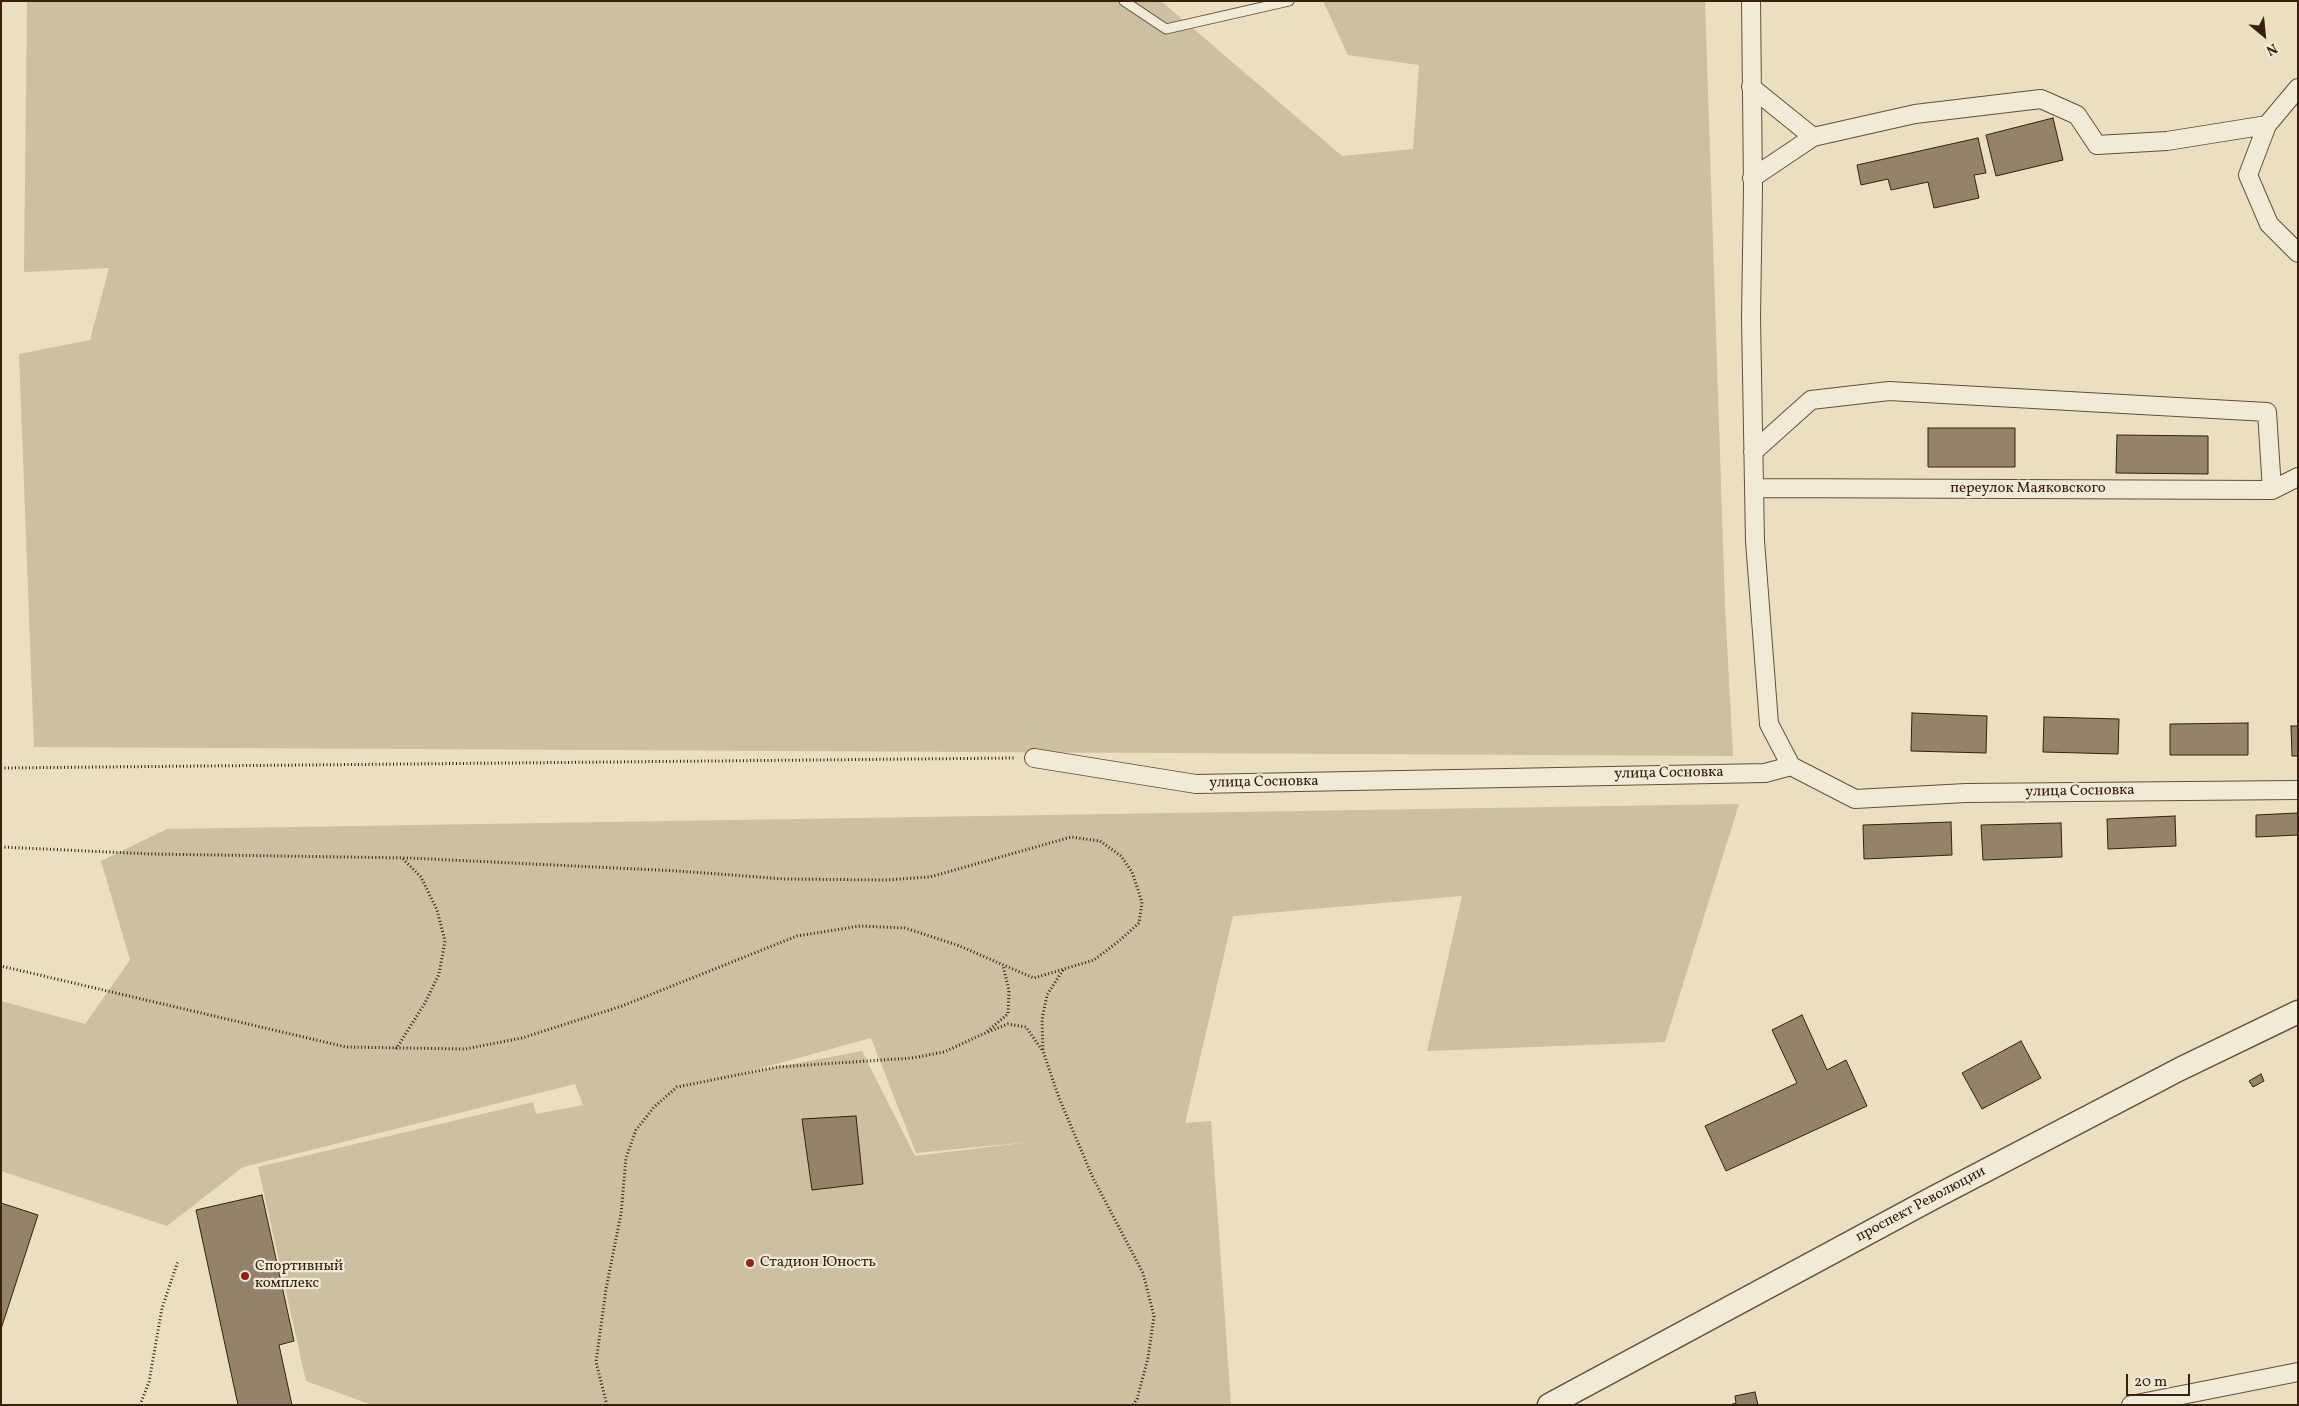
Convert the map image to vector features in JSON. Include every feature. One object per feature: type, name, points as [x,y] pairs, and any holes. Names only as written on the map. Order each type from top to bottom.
[{"type":"street","points":[[1751,1],[1751,318],[1755,541],[1768,724],[1791,766]]},
{"type":"street","points":[[1752,88],[1813,137]]},
{"type":"street","points":[[2298,88],[2267,125],[2248,175],[2269,224],[2298,253]]},
{"type":"street","points":[[1752,178],[1813,137],[1915,114],[2041,99],[2076,115],[2097,145],[2167,141],[2267,125]]},
{"type":"street","points":[[1753,452],[1811,400],[1889,391],[2267,412],[2272,490]]},
{"type":"street","name":"переулок Маяковского","points":[[1754,488],[2272,490],[2298,477]]},
{"type":"street","name":"улица Сосновка","points":[[1034,758],[1196,784],[1765,772],[1791,766],[1854,799],[1966,793],[2298,790]]},
{"type":"street","name":"проспект Революции","points":[[1549,1405],[1942,1194],[2172,1074],[2298,1012]]},
{"type":"street","points":[[2131,1405],[2298,1372]]},
{"type":"lane","points":[[1124,1],[1166,29],[1289,1]]},
{"type":"path","points":[[1,768],[1034,758]]},
{"type":"path","points":[[1,847],[151,854],[401,858],[658,870],[785,879],[885,880],[930,877],[1071,837],[1100,841],[1121,856],[1132,872],[1142,902],[1138,922],[1119,941],[1094,960],[1034,978],[957,945],[905,928],[860,926],[797,936],[622,1006],[522,1038],[465,1049],[346,1047],[296,1037],[1,966]]},
{"type":"path","points":[[396,1049],[425,1003],[439,974],[445,941],[437,910],[421,877],[401,858]]},
{"type":"path","points":[[985,1033],[1008,1014],[1009,990],[1003,966]]},
{"type":"path","points":[[1043,1051],[1042,1020],[1048,995],[1063,970]]},
{"type":"path","points":[[607,1405],[596,1362],[606,1289],[621,1214],[626,1158],[636,1130],[654,1108],[677,1087],[777,1067],[912,1058],[944,1052],[1008,1024],[1026,1027],[1043,1051],[1059,1098],[1086,1162],[1144,1273],[1154,1316],[1148,1358],[1137,1399],[1132,1405]]},
{"type":"path","points":[[140,1405],[149,1382],[162,1308],[178,1261]]},
{"type":"shaded area","points":[[27,1],[1161,1],[1342,156],[1413,149],[1419,65],[1348,55],[1323,1],[1705,1],[1725,606],[1733,756],[34,747],[19,354],[90,340],[109,268],[24,272]]},
{"type":"shaded area","points":[[1739,804],[1665,1042],[1427,1051],[1462,896],[1233,916],[1185,1123],[1211,1121],[1231,1405],[372,1405],[306,1381],[258,1167],[533,1102],[536,1114],[583,1105],[575,1084],[243,1167],[167,1226],[1,1171],[1,1001],[85,1024],[130,960],[101,861],[167,829]],"holes":[[[871,1038],[916,1153],[1030,1142],[915,1156],[862,1051],[740,1074]]]},
{"type":"building","points":[[2053,118],[2063,160],[1996,176],[1986,135]]},
{"type":"building","points":[[1978,138],[1986,173],[1974,175],[1979,198],[1934,208],[1928,182],[1891,190],[1888,179],[1861,185],[1857,165]]},
{"type":"building","points":[[1928,428],[2015,428],[2015,467],[1928,467]]},
{"type":"building","points":[[2117,435],[2208,436],[2208,474],[2116,473]]},
{"type":"building","points":[[1912,713],[1987,716],[1986,753],[1911,751]]},
{"type":"building","points":[[2044,717],[2119,719],[2118,754],[2043,752]]},
{"type":"building","points":[[2248,723],[2248,755],[2170,755],[2170,724]]},
{"type":"building","points":[[2291,726],[2298,726],[2298,756],[2292,756]]},
{"type":"building","points":[[2298,813],[2298,835],[2256,837],[2256,815]]},
{"type":"building","points":[[2175,816],[2176,846],[2108,849],[2107,819]]},
{"type":"building","points":[[1951,822],[1952,855],[1864,859],[1863,825]]},
{"type":"building","points":[[2061,823],[2062,857],[1983,860],[1981,825]]},
{"type":"building","points":[[1802,1015],[1827,1070],[1846,1060],[1867,1106],[1726,1171],[1705,1126],[1797,1083],[1772,1030]]},
{"type":"building","points":[[2021,1041],[2041,1078],[1982,1109],[1962,1073]]},
{"type":"building","points":[[2261,1074],[2264,1081],[2253,1087],[2249,1081]]},
{"type":"building","points":[[856,1116],[863,1184],[812,1190],[802,1119]]},
{"type":"building","name":"Спортивный комплекс","points":[[262,1195],[294,1341],[279,1345],[292,1405],[238,1405],[196,1210]]},
{"type":"building","points":[[1,1203],[38,1215],[1,1329]]},
{"type":"building","points":[[1755,1392],[1758,1405],[1730,1405],[1736,1403],[1735,1396]]},
{"type":"place","name":"Стадион Юность","points":[[750,1263]]},
{"type":"place","name":"Спортивный комплекс","points":[[245,1276]]}]
